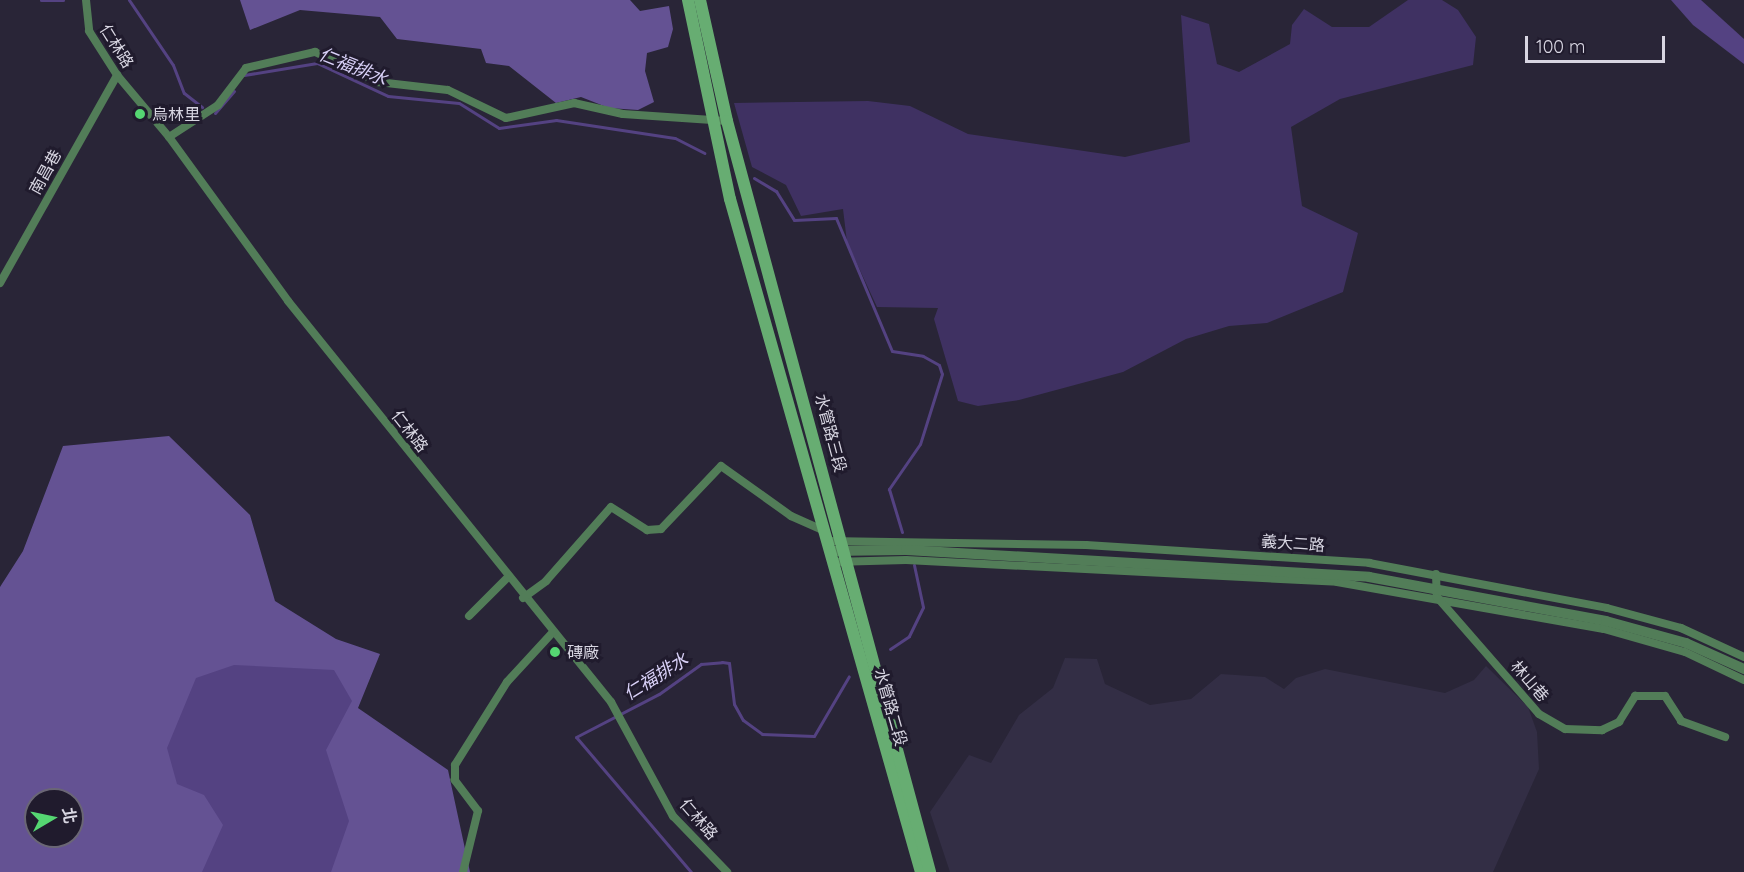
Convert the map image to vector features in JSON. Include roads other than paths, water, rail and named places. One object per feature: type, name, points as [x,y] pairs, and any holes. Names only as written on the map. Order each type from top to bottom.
[{"type":"main road","name":"水管路三段","points":[[695,0],[690,16],[710,120],[829,546]]},
{"type":"main road","name":"水管路三段","points":[[695,0],[930,872]]},
{"type":"main road","name":"水管路二段","points":[[829,546],[921,872]]},
{"type":"street","name":"仁林路","points":[[86,2],[89,31],[117,75],[169,137],[288,301],[523,598],[611,702],[673,816],[727,872]]},
{"type":"street","points":[[169,137],[218,105],[246,68],[315,52],[378,82],[448,90],[506,118],[574,104],[623,114],[727,121]]},
{"type":"street","name":"南昌巷","points":[[0,283],[117,75]]},
{"type":"street","points":[[523,598],[546,581],[611,507],[647,530],[661,529],[721,466],[829,546]]},
{"type":"street","name":"義大二路","points":[[845,550],[1086,545],[1369,563],[1436,574],[1617,611],[1681,628],[1744,657]]},
{"type":"street","name":"義大二路","points":[[829,546],[845,550],[1314,573],[1606,621],[1686,643],[1744,669]]},
{"type":"street","points":[[1436,574],[1437,593]]},
{"type":"street","points":[[469,616],[507,578]]},
{"type":"street","name":"義大二路","points":[[1437,593],[1604,629],[1684,652],[1744,680]]},
{"type":"street","name":"林山巷","points":[[1437,593],[1539,714],[1565,729],[1602,730],[1619,722],[1635,696],[1665,696],[1681,721],[1725,737]]},
{"type":"street","points":[[463,872],[478,811],[455,780],[455,765],[507,682],[553,632]]},
{"type":"waterway","name":"仁福排水","points":[[41,0],[63,0]]},
{"type":"waterway","name":"仁福排水","points":[[129,0],[173,65],[184,93],[202,107]]},
{"type":"waterway","name":"仁福排水","points":[[244,75],[317,63],[388,96],[459,103],[499,128],[556,120],[675,138],[704,153]]},
{"type":"waterway","name":"仁福排水","points":[[215,113],[234,91]]},
{"type":"waterway","name":"仁福排水","points":[[754,178],[776,191],[794,220],[836,218],[892,351],[923,356],[939,365],[942,374],[920,444],[889,489],[902,532]]},
{"type":"waterway","name":"仁福排水","points":[[890,649],[909,636],[923,607],[914,565]]},
{"type":"waterway","name":"仁福排水","points":[[691,872],[576,737],[659,694],[701,664],[722,662],[729,663],[734,704],[743,720],[762,734],[814,736],[849,676]]},
{"type":"place","name":"烏林里","points":[[140,114]]},
{"type":"place","name":"磚廠","points":[[555,652]]}]
